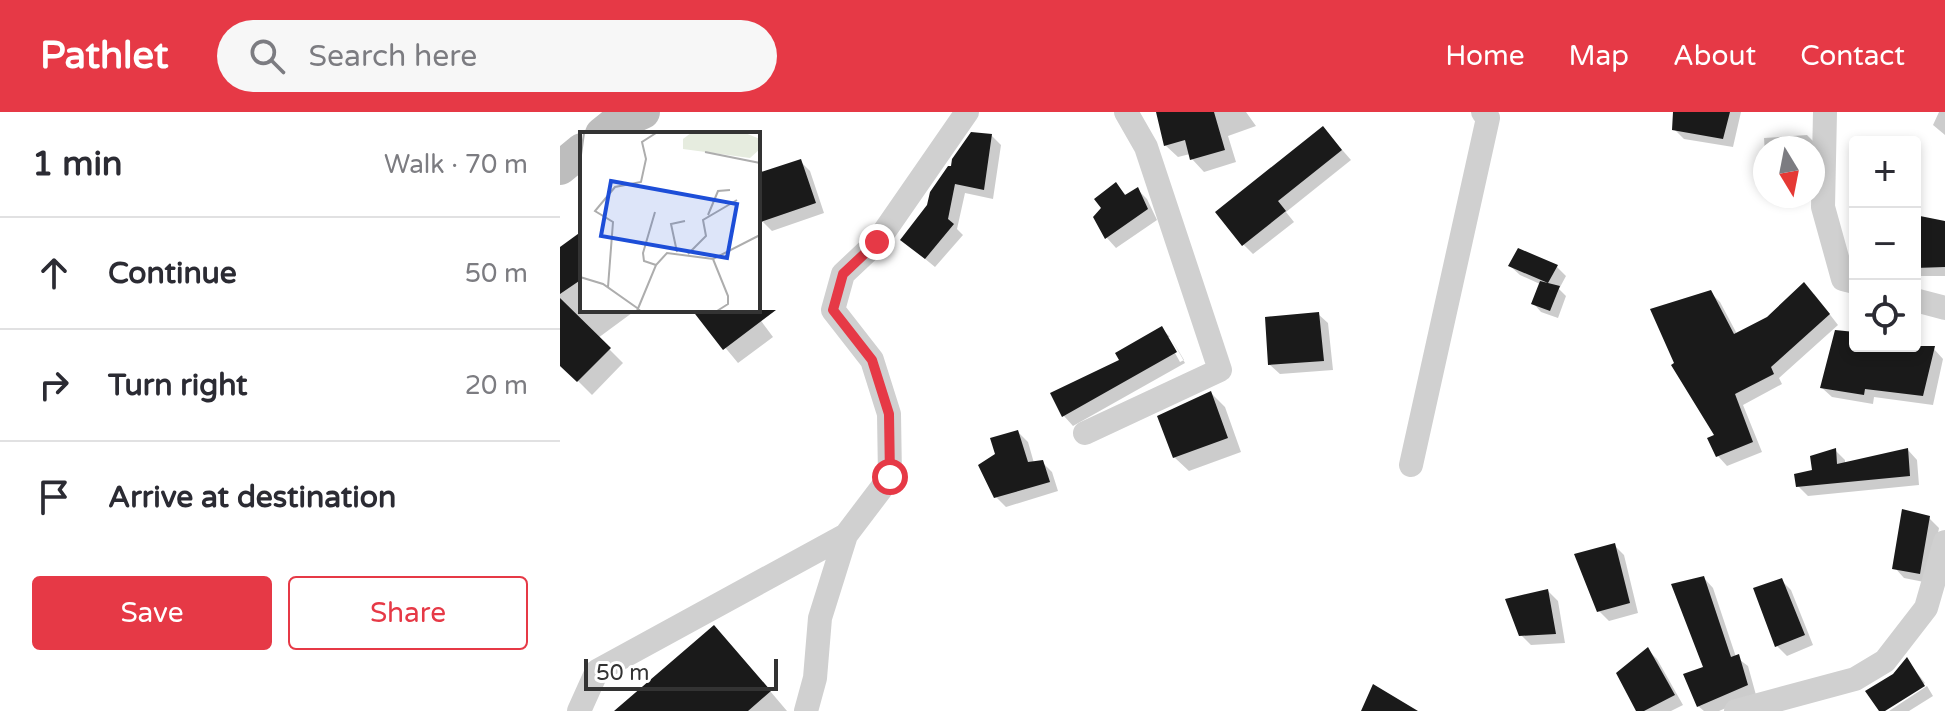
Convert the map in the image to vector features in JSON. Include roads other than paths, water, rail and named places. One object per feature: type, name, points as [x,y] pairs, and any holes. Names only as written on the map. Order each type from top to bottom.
[{"type":"main road","points":[[604,132],[643,112]]},
{"type":"main road","points":[[560,168],[580,152]]},
{"type":"street","points":[[806,711],[815,678],[820,618],[846,535],[890,477],[889,414],[872,360],[833,310],[843,274],[877,242],[967,112]]},
{"type":"street","points":[[1085,433],[1220,370],[1146,147],[1126,112]]},
{"type":"street","points":[[1411,465],[1488,118],[1483,112]]},
{"type":"street","points":[[1825,112],[1823,207],[1843,279],[1849,280]]},
{"type":"street","points":[[1921,302],[1945,308]]},
{"type":"street","points":[[579,711],[597,671],[846,535]]},
{"type":"street","points":[[1736,711],[1855,679],[1885,661],[1926,608],[1945,542]]}]
